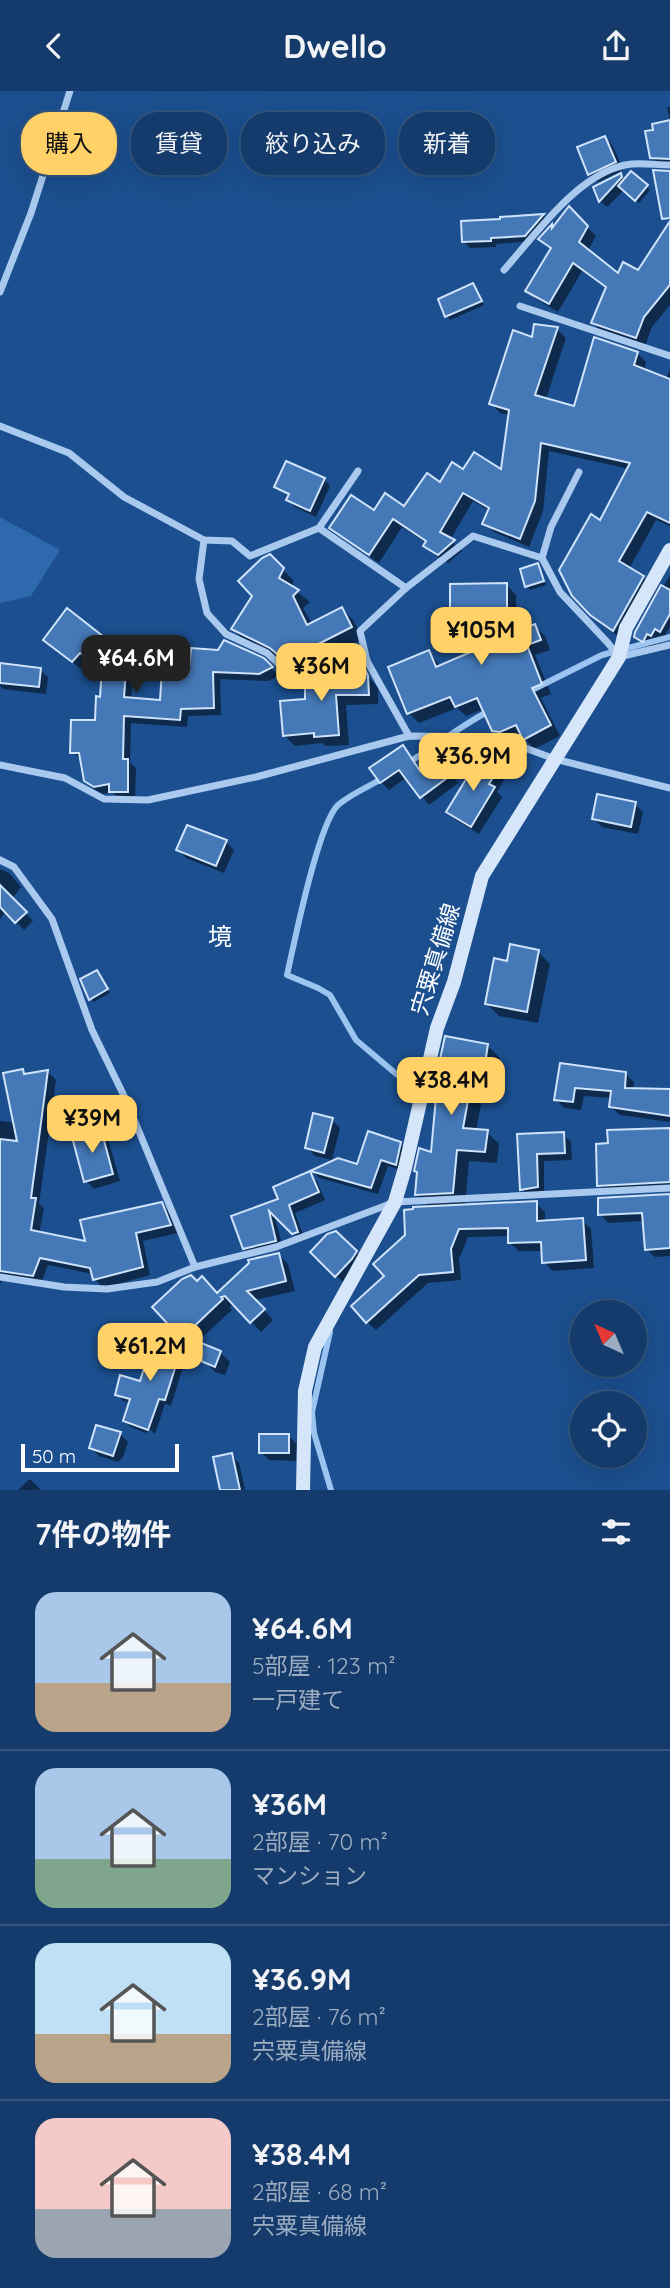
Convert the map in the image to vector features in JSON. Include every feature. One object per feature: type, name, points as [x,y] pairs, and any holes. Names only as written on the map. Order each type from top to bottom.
[{"type":"main road","name":"宍粟真備線","points":[[303,1490],[305,1391],[316,1347],[395,1202],[437,1028],[454,982],[482,876],[619,657],[626,628],[670,550]]},
{"type":"street","points":[[0,292],[31,213],[71,91]]},
{"type":"street","points":[[504,270],[580,186],[600,175],[630,165],[670,165]]},
{"type":"street","points":[[520,306],[670,356]]},
{"type":"street","points":[[0,426],[69,453],[124,497],[204,540],[232,541],[250,557],[319,528],[358,471]]},
{"type":"street","points":[[579,472],[551,527],[542,558],[560,592],[619,657],[670,645]]},
{"type":"street","points":[[319,528],[406,588]]},
{"type":"street","points":[[409,736],[366,661],[360,631],[406,588],[473,536],[542,558]]},
{"type":"street","points":[[204,540],[199,579],[207,613],[226,634],[267,653],[283,668],[319,661],[366,661]]},
{"type":"street","points":[[0,765],[65,778],[104,799],[148,800],[257,777],[409,736],[495,737],[555,759],[670,788]]},
{"type":"street","points":[[0,860],[14,867],[52,919],[93,1030],[126,1100],[195,1267]]},
{"type":"street","points":[[0,1277],[64,1287],[107,1289],[157,1282],[195,1267],[276,1247],[395,1202],[670,1188]]},
{"type":"shaded area","points":[[0,517],[60,550],[31,596],[0,603]]},
{"type":"building","points":[[670,120],[670,159],[650,158],[645,131],[653,130],[652,124]]},
{"type":"building","points":[[605,136],[616,162],[588,175],[577,147]]},
{"type":"building","points":[[653,170],[670,171],[670,218],[662,219]]},
{"type":"building","points":[[631,171],[648,185],[635,201],[618,186]]},
{"type":"building","points":[[621,173],[622,177],[599,202],[593,187]]},
{"type":"building","points":[[569,206],[588,226],[579,242],[618,273],[623,262],[638,270],[670,221],[670,285],[644,317],[636,338],[591,323],[606,287],[573,263],[549,304],[525,291],[551,248],[538,239],[552,224],[552,228]]},
{"type":"building","points":[[544,214],[525,236],[462,242],[461,221]]},
{"type":"building","points":[[473,283],[482,301],[445,317],[438,299]]},
{"type":"building","points":[[534,324],[558,327],[535,395],[574,406],[594,337],[638,352],[634,365],[670,379],[670,523],[647,512],[619,561],[644,576],[613,631],[590,615],[572,596],[559,570],[591,514],[600,520],[630,463],[541,443],[535,501],[520,539],[482,524],[489,508],[463,493],[440,532],[455,540],[438,555],[423,546],[426,541],[393,519],[369,555],[329,528],[351,495],[374,510],[385,493],[404,506],[427,473],[440,482],[452,462],[463,469],[474,452],[501,469],[509,410],[489,404],[513,330],[532,337]]},
{"type":"building","points":[[286,461],[325,478],[310,511],[286,500],[289,494],[274,487]]},
{"type":"building","points":[[270,554],[284,568],[279,578],[299,590],[293,596],[307,625],[342,607],[352,627],[285,661],[270,648],[231,629],[252,596],[238,581],[262,558]]},
{"type":"building","points":[[538,563],[544,581],[525,587],[520,569]]},
{"type":"building","points":[[507,583],[507,635],[535,624],[541,640],[527,645],[542,684],[532,688],[551,725],[523,740],[516,725],[500,732],[492,731],[477,698],[455,707],[450,697],[407,714],[388,667],[429,650],[436,667],[480,648],[479,616],[450,616],[450,584]]},
{"type":"building","points":[[661,585],[670,590],[670,614],[660,632],[655,629],[651,636],[647,634],[643,642],[634,637],[635,632]]},
{"type":"building","points":[[67,608],[113,644],[128,645],[124,697],[160,700],[162,669],[189,671],[191,648],[218,650],[224,640],[264,658],[273,667],[259,674],[213,672],[214,708],[181,709],[180,720],[124,716],[123,759],[128,759],[128,792],[109,792],[109,784],[94,787],[84,781],[79,753],[70,753],[71,720],[95,720],[96,696],[100,697],[102,669],[80,653],[72,662],[43,640]]},
{"type":"building","points":[[133,643],[157,647],[155,663],[131,659]]},
{"type":"building","points":[[0,663],[41,668],[39,687],[0,683]]},
{"type":"building","points":[[366,671],[369,695],[336,695],[339,735],[314,737],[314,733],[283,736],[280,701],[305,699],[305,673]]},
{"type":"building","points":[[403,745],[420,771],[438,757],[451,775],[420,798],[399,770],[380,783],[369,768]]},
{"type":"building","points":[[479,758],[498,769],[489,784],[495,787],[471,827],[446,812]]},
{"type":"building","points":[[597,794],[636,802],[631,827],[592,819]]},
{"type":"building","points":[[187,825],[227,840],[216,866],[176,850]]},
{"type":"building","points":[[0,885],[27,912],[15,923],[0,907]]},
{"type":"building","points":[[510,944],[539,950],[527,1012],[485,1004],[494,958],[507,961]]},
{"type":"building","points":[[97,970],[108,989],[89,1000],[80,979]]},
{"type":"building","points":[[445,1036],[488,1044],[485,1064],[475,1062],[463,1128],[488,1130],[485,1152],[457,1150],[453,1193],[415,1195],[417,1172],[414,1171],[419,1148],[431,1152],[436,1097],[432,1096]]},
{"type":"building","points":[[560,1063],[626,1072],[625,1088],[670,1089],[670,1116],[609,1107],[611,1091],[575,1088],[573,1102],[554,1100]]},
{"type":"building","points":[[23,1069],[24,1074],[48,1070],[31,1198],[36,1198],[31,1230],[85,1241],[80,1220],[162,1202],[171,1225],[136,1233],[143,1267],[93,1280],[90,1268],[40,1258],[33,1276],[0,1271],[0,1139],[17,1141],[3,1073]]},
{"type":"building","points":[[313,1113],[333,1118],[324,1153],[305,1148]]},
{"type":"building","points":[[670,1128],[670,1182],[597,1186],[596,1144],[608,1143],[607,1130]]},
{"type":"building","points":[[101,1129],[113,1174],[84,1182],[72,1137]]},
{"type":"building","points":[[368,1131],[401,1142],[396,1165],[381,1160],[371,1188],[310,1171],[338,1158],[357,1164]]},
{"type":"building","points":[[564,1132],[565,1153],[537,1154],[538,1187],[520,1190],[517,1134]]},
{"type":"building","points":[[310,1171],[319,1192],[289,1205],[298,1232],[292,1234],[269,1211],[276,1241],[243,1249],[231,1216],[278,1199],[273,1187]]},
{"type":"building","points":[[670,1194],[670,1248],[645,1250],[642,1213],[598,1215],[598,1198]]},
{"type":"building","points":[[537,1201],[537,1221],[583,1218],[586,1260],[542,1263],[541,1242],[508,1243],[508,1228],[459,1229],[451,1249],[453,1272],[419,1275],[366,1323],[351,1306],[384,1276],[373,1264],[405,1235],[404,1210],[413,1207]]},
{"type":"building","points":[[336,1231],[357,1251],[335,1277],[310,1252],[327,1234]]},
{"type":"building","points":[[279,1253],[286,1281],[247,1291],[265,1309],[250,1323],[225,1296],[184,1336],[221,1351],[215,1367],[203,1362],[152,1307],[182,1279],[191,1275],[197,1281],[202,1276],[217,1293],[249,1263],[248,1260]]},
{"type":"building","points":[[154,1337],[182,1346],[165,1400],[159,1399],[148,1430],[123,1421],[130,1399],[115,1395],[120,1375],[140,1381]]},
{"type":"building","points":[[96,1425],[121,1432],[113,1456],[89,1448]]},
{"type":"building","points":[[259,1434],[289,1434],[289,1453],[259,1453]]},
{"type":"building","points":[[232,1453],[240,1490],[220,1490],[213,1457]]},
{"type":"waterway","points":[[526,693],[602,655],[670,637]]},
{"type":"waterway","points":[[406,764],[491,710]]},
{"type":"waterway","points":[[385,777],[343,801],[330,816],[315,859],[287,975],[330,995],[356,1040],[420,1094]]},
{"type":"waterway","points":[[330,1332],[312,1412],[314,1433],[331,1490]]},
{"type":"district","name":"境","points":[[220,936]]}]
